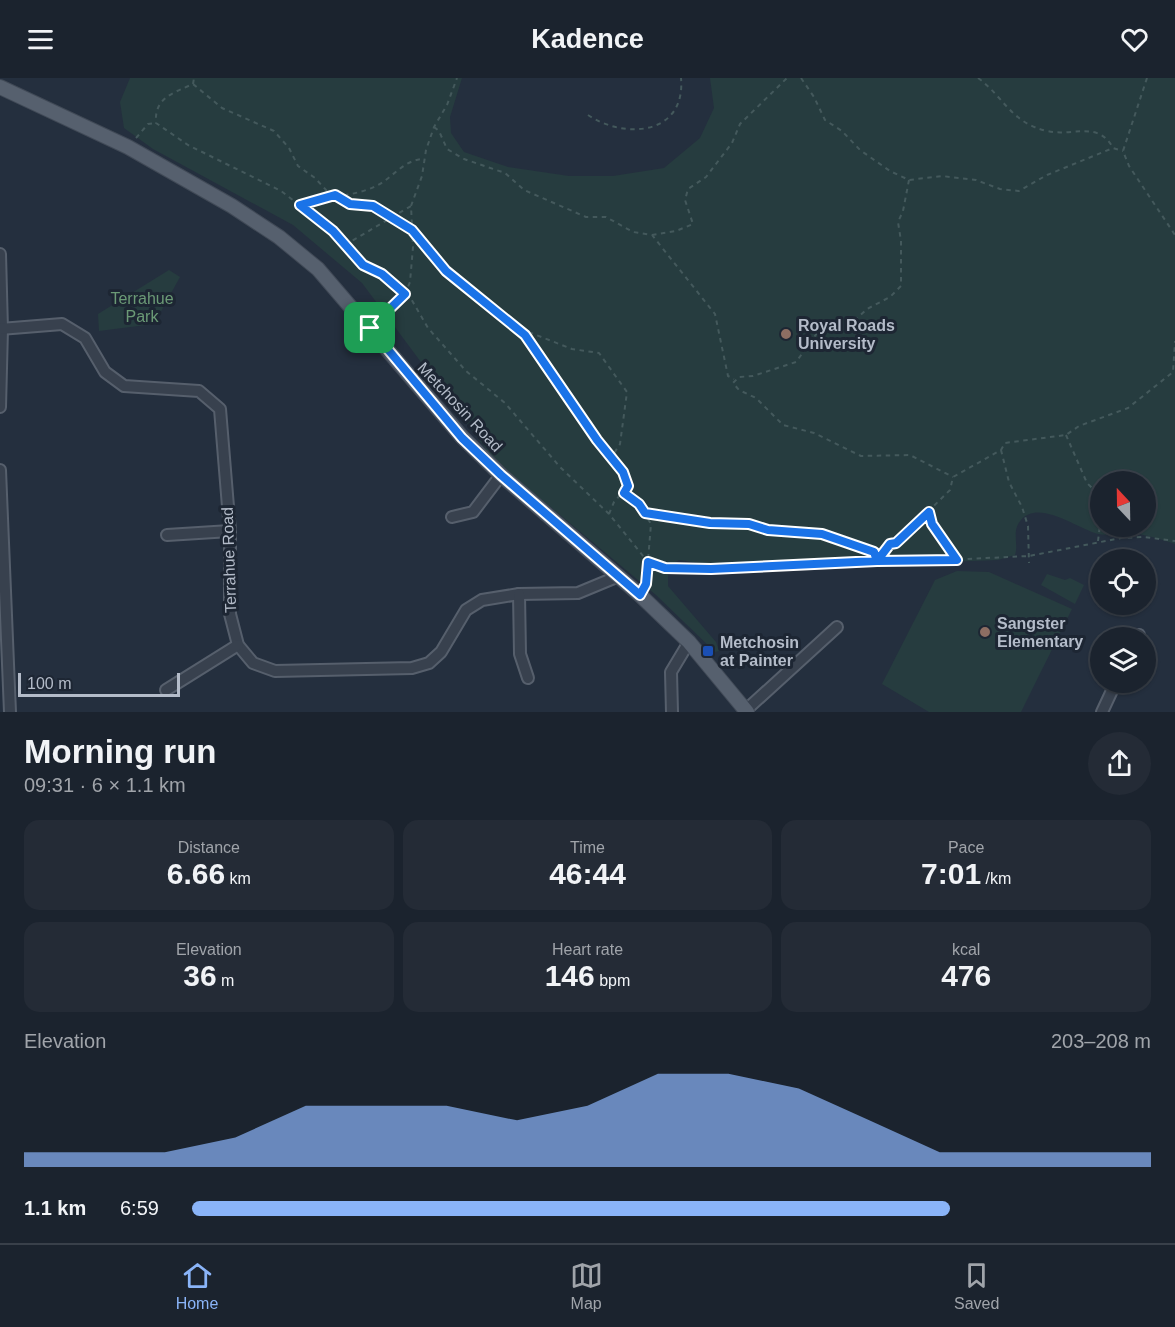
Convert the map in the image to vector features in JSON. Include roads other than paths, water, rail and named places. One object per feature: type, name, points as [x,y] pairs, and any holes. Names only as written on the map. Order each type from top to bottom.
[{"type":"main road","name":"Metchosin Road","points":[[0,87],[128,147],[232,206],[279,237],[318,269],[462,438],[501,475],[640,595],[689,642],[747,711]]},
{"type":"street","points":[[0,254],[0,407]]},
{"type":"street","name":"Terrahue Road","points":[[1,329],[62,324],[85,338],[105,372],[124,386],[199,391],[220,409],[230,531],[230,614],[238,645]]},
{"type":"street","points":[[0,470],[10,712]]},
{"type":"street","points":[[452,517],[473,512],[501,475]]},
{"type":"street","points":[[166,535],[230,531]]},
{"type":"street","points":[[166,690],[238,645],[253,663],[275,671],[412,668],[429,663],[441,652],[466,609],[482,600],[519,594],[578,593],[619,576]]},
{"type":"street","points":[[519,594],[520,654],[528,678]]},
{"type":"street","points":[[747,711],[837,627]]},
{"type":"street","points":[[672,712],[671,672],[689,642]]},
{"type":"street","points":[[1102,712],[1111,693]]},
{"type":"place","name":"Royal Roads University","points":[[786,334]]},
{"type":"place","name":"Sangster Elementary","points":[[985,632]]},
{"type":"place","name":"Metchosin at Painter","points":[[708,651]]},
{"type":"park label","name":"Terrahue Park","points":[[142,307]]}]
